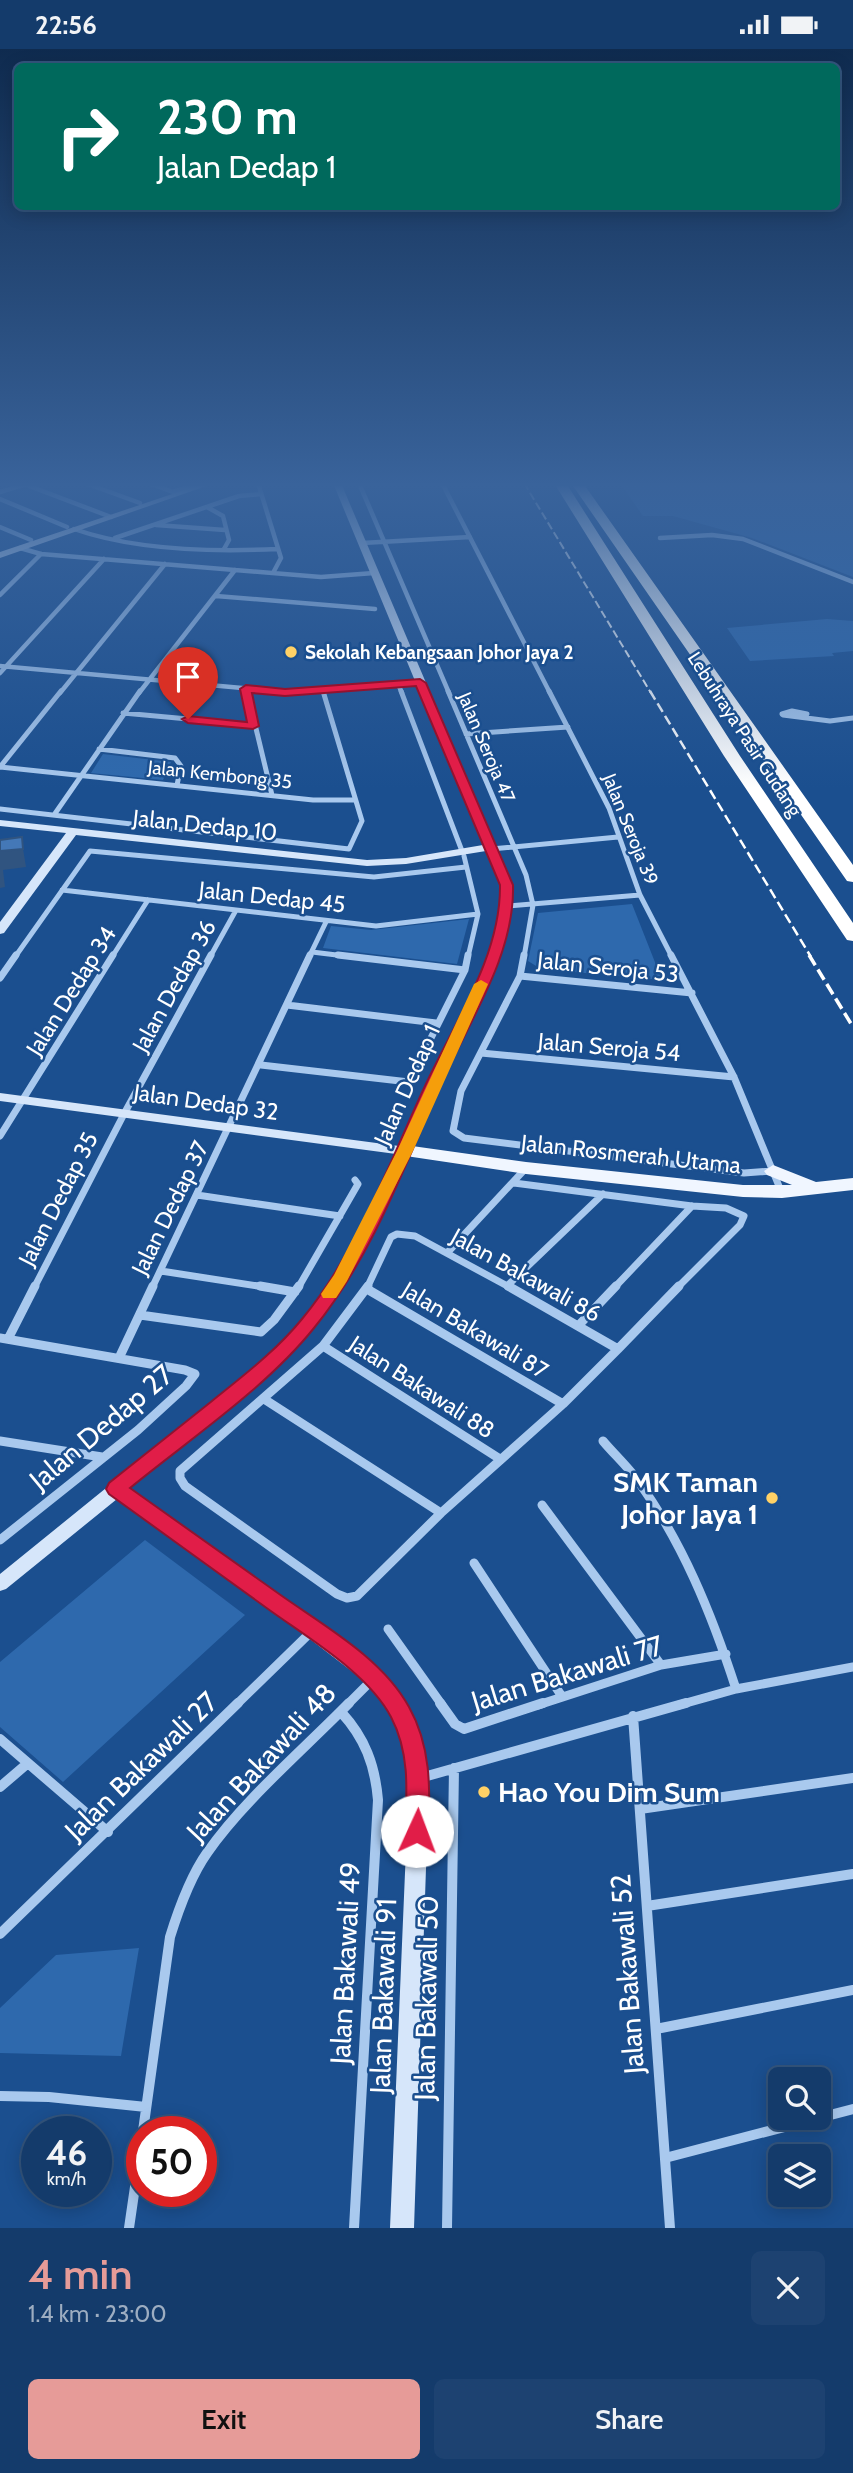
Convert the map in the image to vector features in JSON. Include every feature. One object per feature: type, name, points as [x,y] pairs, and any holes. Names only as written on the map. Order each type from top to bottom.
[{"type":"highway","name":"Lebuhraya Pasir Gudang","points":[[624,585],[732,756],[853,936]]},
{"type":"highway","name":"Lebuhraya Pasir Gudang","points":[[649,585],[853,877]]},
{"type":"highway","points":[[732,756],[747,764],[762,765],[765,763],[765,748]]},
{"type":"highway","points":[[775,821],[775,806],[787,803],[799,809],[824,832]]},
{"type":"main road","name":"Jalan Dedap 1","points":[[0,1584],[275,1360],[309,1323],[341,1277],[405,1151],[493,958],[507,906],[506,885],[379,585]]},
{"type":"main road","name":"Jalan Dedap 10","points":[[0,823],[368,863],[464,858],[491,850]]},
{"type":"main road","points":[[0,930],[73,831]]},
{"type":"main road","name":"Jalan Dedap 32","points":[[0,1097],[405,1151]]},
{"type":"main road","name":"Jalan Rosmerah Utama","points":[[405,1151],[526,1168],[743,1191],[782,1192],[853,1184]]},
{"type":"main road","points":[[773,1171],[794,1182],[822,1188]]},
{"type":"main road","name":"Jalan Bakawali 91","points":[[116,1489],[374,1677],[388,1693],[408,1729],[419,1778],[402,2228]]},
{"type":"street","points":[[0,673],[3,666],[80,585]]},
{"type":"street","points":[[0,767],[149,585]]},
{"type":"street","points":[[54,815],[123,713],[224,585]]},
{"type":"street","name":"Jalan Seroja 47","points":[[402,585],[515,847],[526,875],[533,905]]},
{"type":"street","name":"Jalan Seroja 39","points":[[495,585],[609,808],[640,895],[734,1077],[782,1192]]},
{"type":"street","points":[[216,596],[375,609]]},
{"type":"street","points":[[3,666],[285,692],[420,683]]},
{"type":"street","points":[[261,1065],[409,1083],[436,1023],[465,970],[478,914],[474,889],[398,684]]},
{"type":"street","points":[[246,689],[272,795]]},
{"type":"street","points":[[0,809],[349,849],[362,821],[323,690]]},
{"type":"street","points":[[839,719],[797,711],[782,713],[818,720],[853,719]]},
{"type":"street","points":[[123,713],[253,726]]},
{"type":"street","points":[[466,734],[568,727]]},
{"type":"street","points":[[99,749],[175,758],[181,766],[177,785]]},
{"type":"street","name":"Jalan Kembong 35","points":[[0,767],[343,802],[355,800]]},
{"type":"street","points":[[491,850],[618,837]]},
{"type":"street","points":[[0,978],[90,851],[374,877],[464,858]]},
{"type":"street","name":"Jalan Dedap 45","points":[[62,890],[235,912],[376,926],[478,914]]},
{"type":"street","points":[[507,906],[640,895]]},
{"type":"street","name":"Jalan Dedap 34","points":[[0,1136],[148,901]]},
{"type":"street","points":[[533,905],[520,976],[461,1091],[453,1131],[464,1138],[744,1173],[773,1171]]},
{"type":"street","name":"Jalan Dedap 36","points":[[124,1114],[235,912]]},
{"type":"street","name":"Jalan Dedap 37","points":[[119,1358],[327,922]]},
{"type":"street","points":[[312,952],[465,970]]},
{"type":"street","name":"Jalan Seroja 53","points":[[520,976],[692,993]]},
{"type":"street","points":[[287,1005],[436,1023]]},
{"type":"street","name":"Jalan Seroja 54","points":[[481,1053],[734,1077]]},
{"type":"street","name":"Jalan Dedap 35","points":[[4,1339],[124,1114]]},
{"type":"street","points":[[448,1252],[526,1168]]},
{"type":"street","points":[[140,1315],[261,1332],[295,1292],[358,1184],[355,1179]]},
{"type":"street","points":[[367,1289],[323,1346],[180,1471],[180,1478],[185,1486],[346,1598],[357,1596],[441,1513],[563,1404],[744,1220],[739,1211],[709,1206],[514,1183]]},
{"type":"street","points":[[507,1286],[603,1194]]},
{"type":"street","points":[[197,1195],[340,1216]]},
{"type":"street","points":[[578,1325],[692,1206]]},
{"type":"street","name":"Jalan Bakawali 86","points":[[367,1289],[391,1237],[397,1234],[415,1236],[618,1349]]},
{"type":"street","points":[[161,1271],[295,1292]]},
{"type":"street","name":"Jalan Bakawali 87","points":[[367,1289],[563,1404]]},
{"type":"street","points":[[4,1339],[119,1358]]},
{"type":"street","name":"Jalan Bakawali 88","points":[[323,1346],[499,1459]]},
{"type":"street","name":"Jalan Dedap 27","points":[[0,1540],[193,1382],[195,1374],[185,1370],[119,1358]]},
{"type":"street","points":[[264,1399],[441,1513]]},
{"type":"street","points":[[0,1441],[102,1457]]},
{"type":"street","points":[[603,1441],[635,1477],[669,1529],[726,1654],[736,1689]]},
{"type":"street","points":[[542,1506],[661,1665]]},
{"type":"street","points":[[474,1563],[561,1695]]},
{"type":"street","name":"Jalan Bakawali 77","points":[[388,1629],[458,1727],[469,1728],[561,1695],[661,1665],[726,1654]]},
{"type":"street","name":"Jalan Bakawali 27","points":[[0,1934],[313,1630]]},
{"type":"street","points":[[419,1778],[736,1689],[853,1667]]},
{"type":"street","name":"Jalan Bakawali 48","points":[[145,2116],[170,1937],[192,1878],[206,1854],[234,1820],[374,1677]]},
{"type":"street","name":"Jalan Bakawali 49","points":[[341,1712],[361,1734],[370,1750],[376,1768],[378,1800],[354,2228]]},
{"type":"street","name":"Jalan Bakawali 52","points":[[633,1716],[670,2228]]},
{"type":"street","points":[[0,1739],[108,1832]]},
{"type":"street","points":[[0,1787],[28,1763]]},
{"type":"street","name":"Jalan Bakawali 50","points":[[447,2228],[454,1768]]},
{"type":"street","points":[[640,1809],[853,1778]]},
{"type":"street","points":[[647,1906],[853,1874]]},
{"type":"street","points":[[656,2029],[853,1990]]},
{"type":"street","points":[[0,2096],[49,2097],[146,2107]]},
{"type":"street","points":[[665,2158],[853,2109]]},
{"type":"street","points":[[129,2228],[132,2207]]},
{"type":"shaded area","points":[[827,619],[853,621],[853,651],[832,653],[834,656],[750,661],[727,628]]},
{"type":"shaded area","points":[[103,754],[171,762],[163,780],[91,773]]},
{"type":"shaded area","points":[[632,904],[662,980],[541,969],[528,961],[538,913]]},
{"type":"shaded area","points":[[469,919],[457,964],[323,948],[331,926],[371,930]]},
{"type":"shaded area","points":[[145,1540],[245,1615],[63,1782],[0,1727],[0,1662]]},
{"type":"shaded area","points":[[139,1948],[121,2056],[0,2053],[0,2008],[56,1955]]},
{"type":"building","points":[[22,837],[23,849],[0,851],[0,840]]},
{"type":"railway","points":[[585,585],[651,693]]},
{"type":"railway","points":[[650,691],[811,957]]},
{"type":"railway","points":[[809,955],[853,1027]]},
{"type":"slow traffic","points":[[329,1294],[341,1277],[405,1151],[481,984]]},
{"type":"place","name":"Sekolah Kebangsaan Johor Jaya 2","points":[[291,652]]},
{"type":"place","name":"SMK Taman Johor Jaya 1","points":[[772,1498]]},
{"type":"place","name":"Hao You Dim Sum","points":[[484,1792]]},
{"type":"route","points":[[188,719],[253,726],[246,689],[285,692],[420,683],[506,885],[507,906],[493,958],[405,1151],[341,1277],[309,1323],[275,1360],[116,1489],[374,1677],[400,1712],[414,1749],[419,1778],[417,1831]]}]
